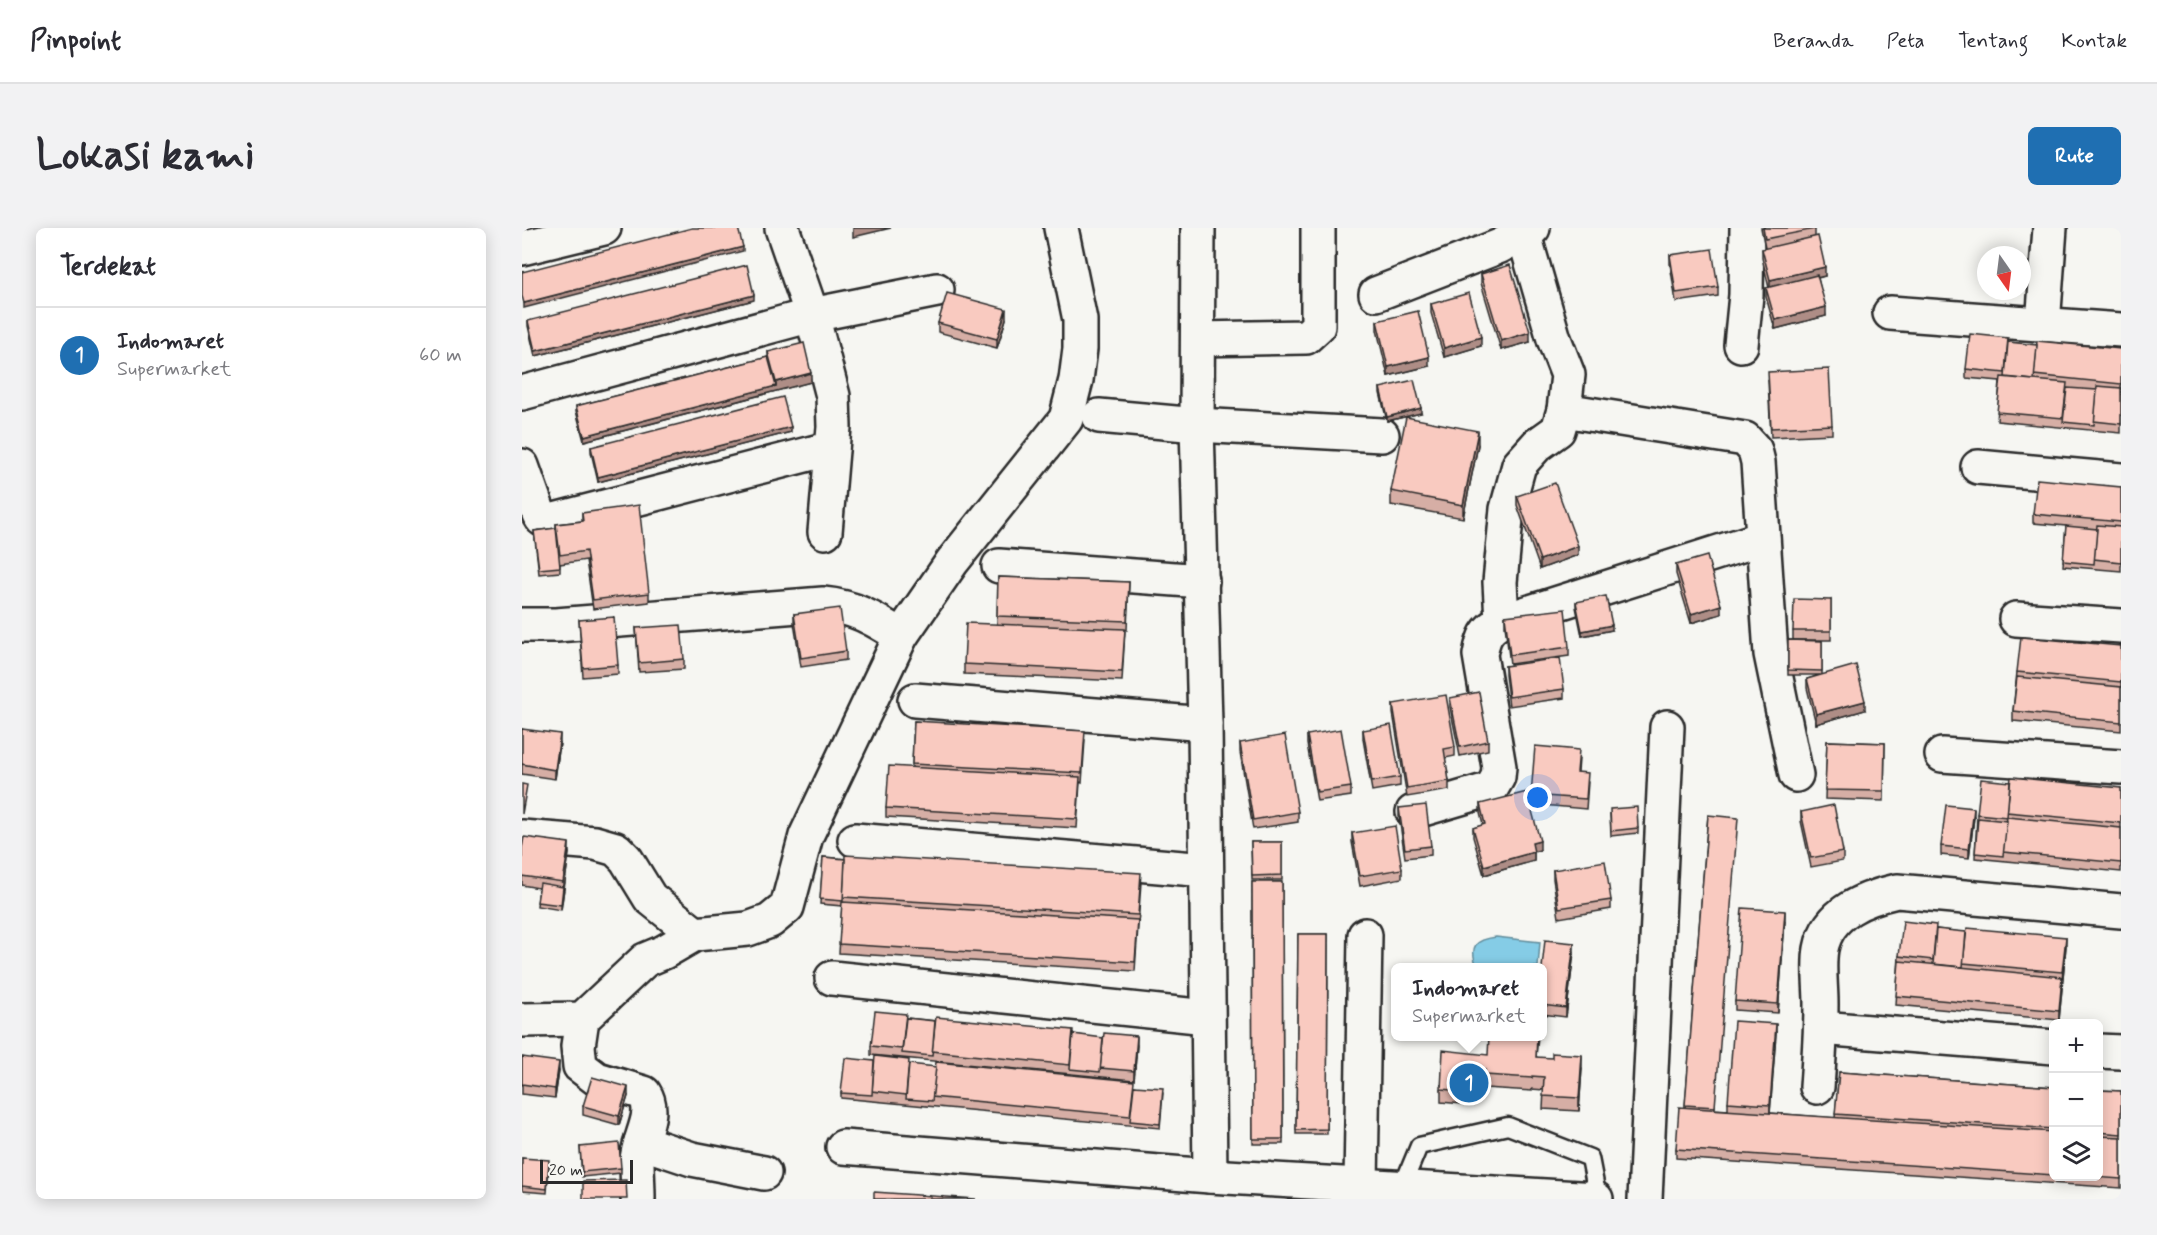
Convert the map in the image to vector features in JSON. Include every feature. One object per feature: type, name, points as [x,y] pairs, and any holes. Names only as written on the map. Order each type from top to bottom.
[{"type":"street","points":[[522,248],[604,228]]},
{"type":"street","points":[[782,228],[812,315],[833,396],[834,428],[825,532]]},
{"type":"street","points":[[638,1199],[637,1160],[649,1118],[650,1102],[644,1093],[597,1079],[580,1066],[578,1046],[582,1019],[645,960],[695,934],[748,929],[770,921],[787,907],[806,836],[901,636],[952,562],[1066,418],[1076,380],[1080,349],[1080,320],[1060,228]]},
{"type":"street","points":[[1198,228],[1197,424],[1205,724],[1210,1176]]},
{"type":"street","points":[[1198,339],[1306,337],[1318,326],[1318,228]]},
{"type":"street","points":[[1741,345],[1746,295],[1747,228]]},
{"type":"street","points":[[2043,325],[2050,228]]},
{"type":"street","points":[[1376,294],[1500,246],[1526,230],[1554,339],[1568,375],[1564,410],[1558,430],[1537,445],[1519,465],[1507,509],[1500,582],[1502,621]]},
{"type":"street","points":[[522,393],[812,315],[937,290]]},
{"type":"street","points":[[1890,313],[2121,330]]},
{"type":"street","points":[[1564,410],[1745,439],[1755,450],[1758,462],[1771,654],[1796,775]]},
{"type":"street","points":[[1099,416],[1382,435]]},
{"type":"street","points":[[522,466],[539,514],[547,522],[832,448]]},
{"type":"street","points":[[1978,467],[2121,480]]},
{"type":"street","points":[[1413,812],[1491,789],[1498,777],[1499,766],[1480,655],[1483,638],[1491,627],[1502,621],[1763,538]]},
{"type":"street","points":[[999,566],[1202,581]]},
{"type":"street","points":[[522,625],[556,625],[823,604],[843,606],[864,614],[901,636]]},
{"type":"street","points":[[2016,619],[2121,626]]},
{"type":"street","points":[[915,700],[1205,724]]},
{"type":"street","points":[[1645,1199],[1667,727]]},
{"type":"street","points":[[1942,755],[2121,767]]},
{"type":"street","points":[[522,837],[595,843],[616,849],[626,859],[650,898],[695,934]]},
{"type":"street","points":[[855,840],[1206,870]]},
{"type":"street","points":[[1817,1087],[1821,1028],[1821,948],[1829,928],[1846,911],[1868,898],[1897,891],[2121,911]]},
{"type":"street","points":[[1361,1184],[1365,935]]},
{"type":"street","points":[[832,978],[1207,1017]]},
{"type":"street","points":[[522,1020],[582,1019]]},
{"type":"street","points":[[1821,1028],[2049,1047]]},
{"type":"street","points":[[2103,1051],[2121,1052]]},
{"type":"street","points":[[641,1142],[692,1159],[764,1173]]},
{"type":"street","points":[[843,1147],[1210,1176],[1597,1199]]},
{"type":"lane","points":[[1402,1187],[1419,1146],[1508,1126],[1590,1158],[1597,1199]]},
{"type":"water","points":[[1496,937],[1540,942],[1538,963],[1476,963],[1474,949],[1483,940]]},
{"type":"building","points":[[692,228],[738,228],[743,247],[524,303],[522,272]]},
{"type":"building","points":[[1763,228],[1815,228],[1815,229],[1765,239]]},
{"type":"building","points":[[1818,236],[1825,267],[1770,280],[1762,249]]},
{"type":"building","points":[[1712,249],[1718,287],[1676,293],[1670,255]]},
{"type":"building","points":[[747,265],[754,295],[535,351],[528,321]]},
{"type":"building","points":[[1510,265],[1530,332],[1501,341],[1481,274]]},
{"type":"building","points":[[1817,275],[1826,307],[1775,320],[1766,288]]},
{"type":"building","points":[[947,293],[1006,309],[997,339],[938,323]]},
{"type":"building","points":[[1469,293],[1481,337],[1444,348],[1431,304]]},
{"type":"building","points":[[1418,311],[1429,357],[1388,367],[1377,321]]},
{"type":"building","points":[[1970,334],[2008,338],[2005,373],[1966,369]]},
{"type":"building","points":[[2037,341],[2121,349],[2121,384],[2034,375]]},
{"type":"building","points":[[2008,342],[2037,345],[2034,380],[2005,377]]},
{"type":"building","points":[[804,343],[811,373],[776,382],[768,352]]},
{"type":"building","points":[[768,357],[776,386],[584,436],[576,406]]},
{"type":"building","points":[[1829,369],[1832,425],[1771,428],[1768,372]]},
{"type":"building","points":[[2001,377],[2067,383],[2063,418],[1997,412]]},
{"type":"building","points":[[1414,380],[1421,408],[1387,417],[1380,388]]},
{"type":"building","points":[[2097,386],[2121,388],[2121,424],[2094,421]]},
{"type":"building","points":[[2067,388],[2097,390],[2094,425],[2063,422]]},
{"type":"building","points":[[783,397],[791,427],[598,477],[591,447]]},
{"type":"building","points":[[1406,417],[1478,431],[1463,505],[1391,491]]},
{"type":"building","points":[[2037,479],[2121,487],[2121,522],[2033,514]]},
{"type":"building","points":[[1555,483],[1578,546],[1540,560],[1517,496]]},
{"type":"building","points":[[639,505],[649,593],[593,600],[586,551],[560,555],[556,524],[583,521],[582,513]]},
{"type":"building","points":[[2097,525],[2121,527],[2121,562],[2094,559]]},
{"type":"building","points":[[2066,526],[2097,529],[2094,564],[2063,561]]},
{"type":"building","points":[[556,528],[560,567],[539,569],[534,531]]},
{"type":"building","points":[[1707,556],[1721,605],[1691,614],[1676,565]]},
{"type":"building","points":[[998,577],[1129,582],[1127,621],[997,616]]},
{"type":"building","points":[[1606,596],[1612,625],[1582,631],[1576,602]]},
{"type":"building","points":[[1794,599],[1831,600],[1831,631],[1793,631]]},
{"type":"building","points":[[840,608],[846,651],[801,658],[794,614]]},
{"type":"building","points":[[1565,609],[1569,647],[1510,655],[1505,616]]},
{"type":"building","points":[[614,617],[618,665],[583,668],[579,620]]},
{"type":"building","points":[[966,623],[1125,629],[1122,672],[964,664]]},
{"type":"building","points":[[681,625],[684,659],[639,663],[636,628]]},
{"type":"building","points":[[2021,637],[2121,646],[2121,682],[2017,672]]},
{"type":"building","points":[[1788,640],[1822,641],[1822,671],[1788,670]]},
{"type":"building","points":[[1560,658],[1564,689],[1509,697],[1505,666]]},
{"type":"building","points":[[1856,665],[1865,701],[1816,714],[1807,679]]},
{"type":"building","points":[[2017,677],[2121,687],[2121,722],[2013,711]]},
{"type":"building","points":[[1479,692],[1488,741],[1460,747],[1450,698]]},
{"type":"building","points":[[1446,695],[1455,747],[1444,749],[1449,781],[1407,788],[1393,704]]},
{"type":"building","points":[[914,721],[1085,731],[1082,773],[912,764]]},
{"type":"building","points":[[1391,725],[1400,777],[1372,782],[1363,730]]},
{"type":"building","points":[[522,729],[560,734],[555,770],[522,764]]},
{"type":"building","points":[[1341,729],[1351,787],[1317,792],[1307,735]]},
{"type":"building","points":[[1285,735],[1298,812],[1253,820],[1240,743]]},
{"type":"building","points":[[1827,741],[1885,743],[1884,791],[1825,790]]},
{"type":"building","points":[[1535,746],[1579,750],[1577,772],[1588,773],[1586,799],[1531,795]]},
{"type":"building","points":[[889,766],[1080,777],[1077,819],[886,808]]},
{"type":"building","points":[[2011,777],[2121,788],[2121,823],[2007,812]]},
{"type":"building","points":[[1981,779],[2010,782],[2007,817],[1977,814]]},
{"type":"building","points":[[522,784],[527,785],[522,814]]},
{"type":"building","points":[[1527,792],[1540,841],[1532,843],[1534,852],[1484,866],[1473,828],[1485,824],[1480,804]]},
{"type":"building","points":[[1426,805],[1431,846],[1405,849],[1399,808]]},
{"type":"building","points":[[1834,805],[1843,852],[1811,858],[1801,812]]},
{"type":"building","points":[[1946,805],[1974,808],[1969,849],[1941,846]]},
{"type":"building","points":[[1637,807],[1638,828],[1611,831],[1610,809]]},
{"type":"building","points":[[1708,815],[1738,818],[1715,1107],[1685,1105]]},
{"type":"building","points":[[2007,817],[2121,828],[2121,863],[2003,852]]},
{"type":"building","points":[[1978,818],[2007,821],[2003,856],[1975,853]]},
{"type":"building","points":[[1395,826],[1402,869],[1360,876],[1352,833]]},
{"type":"building","points":[[524,837],[569,843],[563,882],[522,876]]},
{"type":"building","points":[[1251,842],[1282,842],[1282,875],[1252,876]]},
{"type":"building","points":[[845,855],[1141,873],[1138,915],[843,897]]},
{"type":"building","points":[[823,857],[845,859],[843,901],[820,899]]},
{"type":"building","points":[[1605,861],[1611,900],[1559,908],[1553,870]]},
{"type":"building","points":[[1252,882],[1282,882],[1283,1139],[1253,1139]]},
{"type":"building","points":[[540,883],[563,887],[561,905],[537,902]]},
{"type":"building","points":[[842,902],[1138,920],[1135,962],[839,944]]},
{"type":"building","points":[[1742,908],[1785,911],[1778,1004],[1735,1001]]},
{"type":"building","points":[[1903,921],[1936,925],[1933,960],[1899,956]]},
{"type":"building","points":[[1967,928],[2066,937],[2062,972],[1963,963]]},
{"type":"building","points":[[1936,929],[1966,932],[1963,967],[1933,964]]},
{"type":"building","points":[[1298,934],[1328,934],[1327,1129],[1296,1130]]},
{"type":"building","points":[[1545,940],[1574,943],[1566,1008],[1547,1006],[1547,963],[1543,963]]},
{"type":"building","points":[[1899,961],[2062,977],[2059,1011],[1896,996]]},
{"type":"building","points":[[875,1011],[906,1014],[902,1049],[871,1046]]},
{"type":"building","points":[[936,1017],[1073,1030],[1070,1065],[932,1051]]},
{"type":"building","points":[[906,1018],[935,1021],[932,1056],[902,1053]]},
{"type":"building","points":[[1734,1021],[1776,1024],[1770,1105],[1728,1102]]},
{"type":"building","points":[[1104,1033],[1137,1036],[1134,1071],[1100,1068]]},
{"type":"building","points":[[1073,1034],[1103,1038],[1100,1072],[1070,1069]]},
{"type":"building","points":[[1489,1041],[1537,1041],[1536,1057],[1552,1058],[1552,1053],[1582,1055],[1579,1098],[1543,1096],[1544,1077],[1485,1075],[1485,1070],[1475,1070],[1474,1092],[1441,1089],[1443,1050],[1488,1055]]},
{"type":"building","points":[[875,1056],[909,1060],[906,1095],[872,1091]]},
{"type":"building","points":[[522,1057],[559,1062],[555,1089],[522,1084]]},
{"type":"building","points":[[845,1058],[874,1061],[872,1095],[841,1093]]},
{"type":"building","points":[[936,1062],[1134,1081],[1130,1116],[932,1097]]},
{"type":"building","points":[[909,1064],[936,1067],[932,1101],[906,1099]]},
{"type":"building","points":[[1839,1072],[2049,1087],[2049,1129],[1835,1114]]},
{"type":"building","points":[[592,1077],[628,1087],[619,1116],[583,1106]]},
{"type":"building","points":[[1134,1086],[1163,1088],[1160,1124],[1130,1121]]},
{"type":"building","points":[[2103,1090],[2121,1091],[2121,1134],[2103,1132]]},
{"type":"building","points":[[1679,1107],[2049,1132],[2049,1175],[1676,1149]]},
{"type":"building","points":[[2103,1136],[2121,1137],[2121,1179],[2103,1178]]},
{"type":"building","points":[[619,1143],[621,1168],[582,1172],[580,1147]]},
{"type":"building","points":[[522,1158],[549,1160],[547,1189],[522,1186]]},
{"type":"building","points":[[626,1180],[627,1199],[583,1199],[583,1181]]},
{"type":"building","points":[[874,1192],[976,1199],[874,1199]]},
{"type":"place","name":"Indomaret","points":[[1469,1083]]}]
